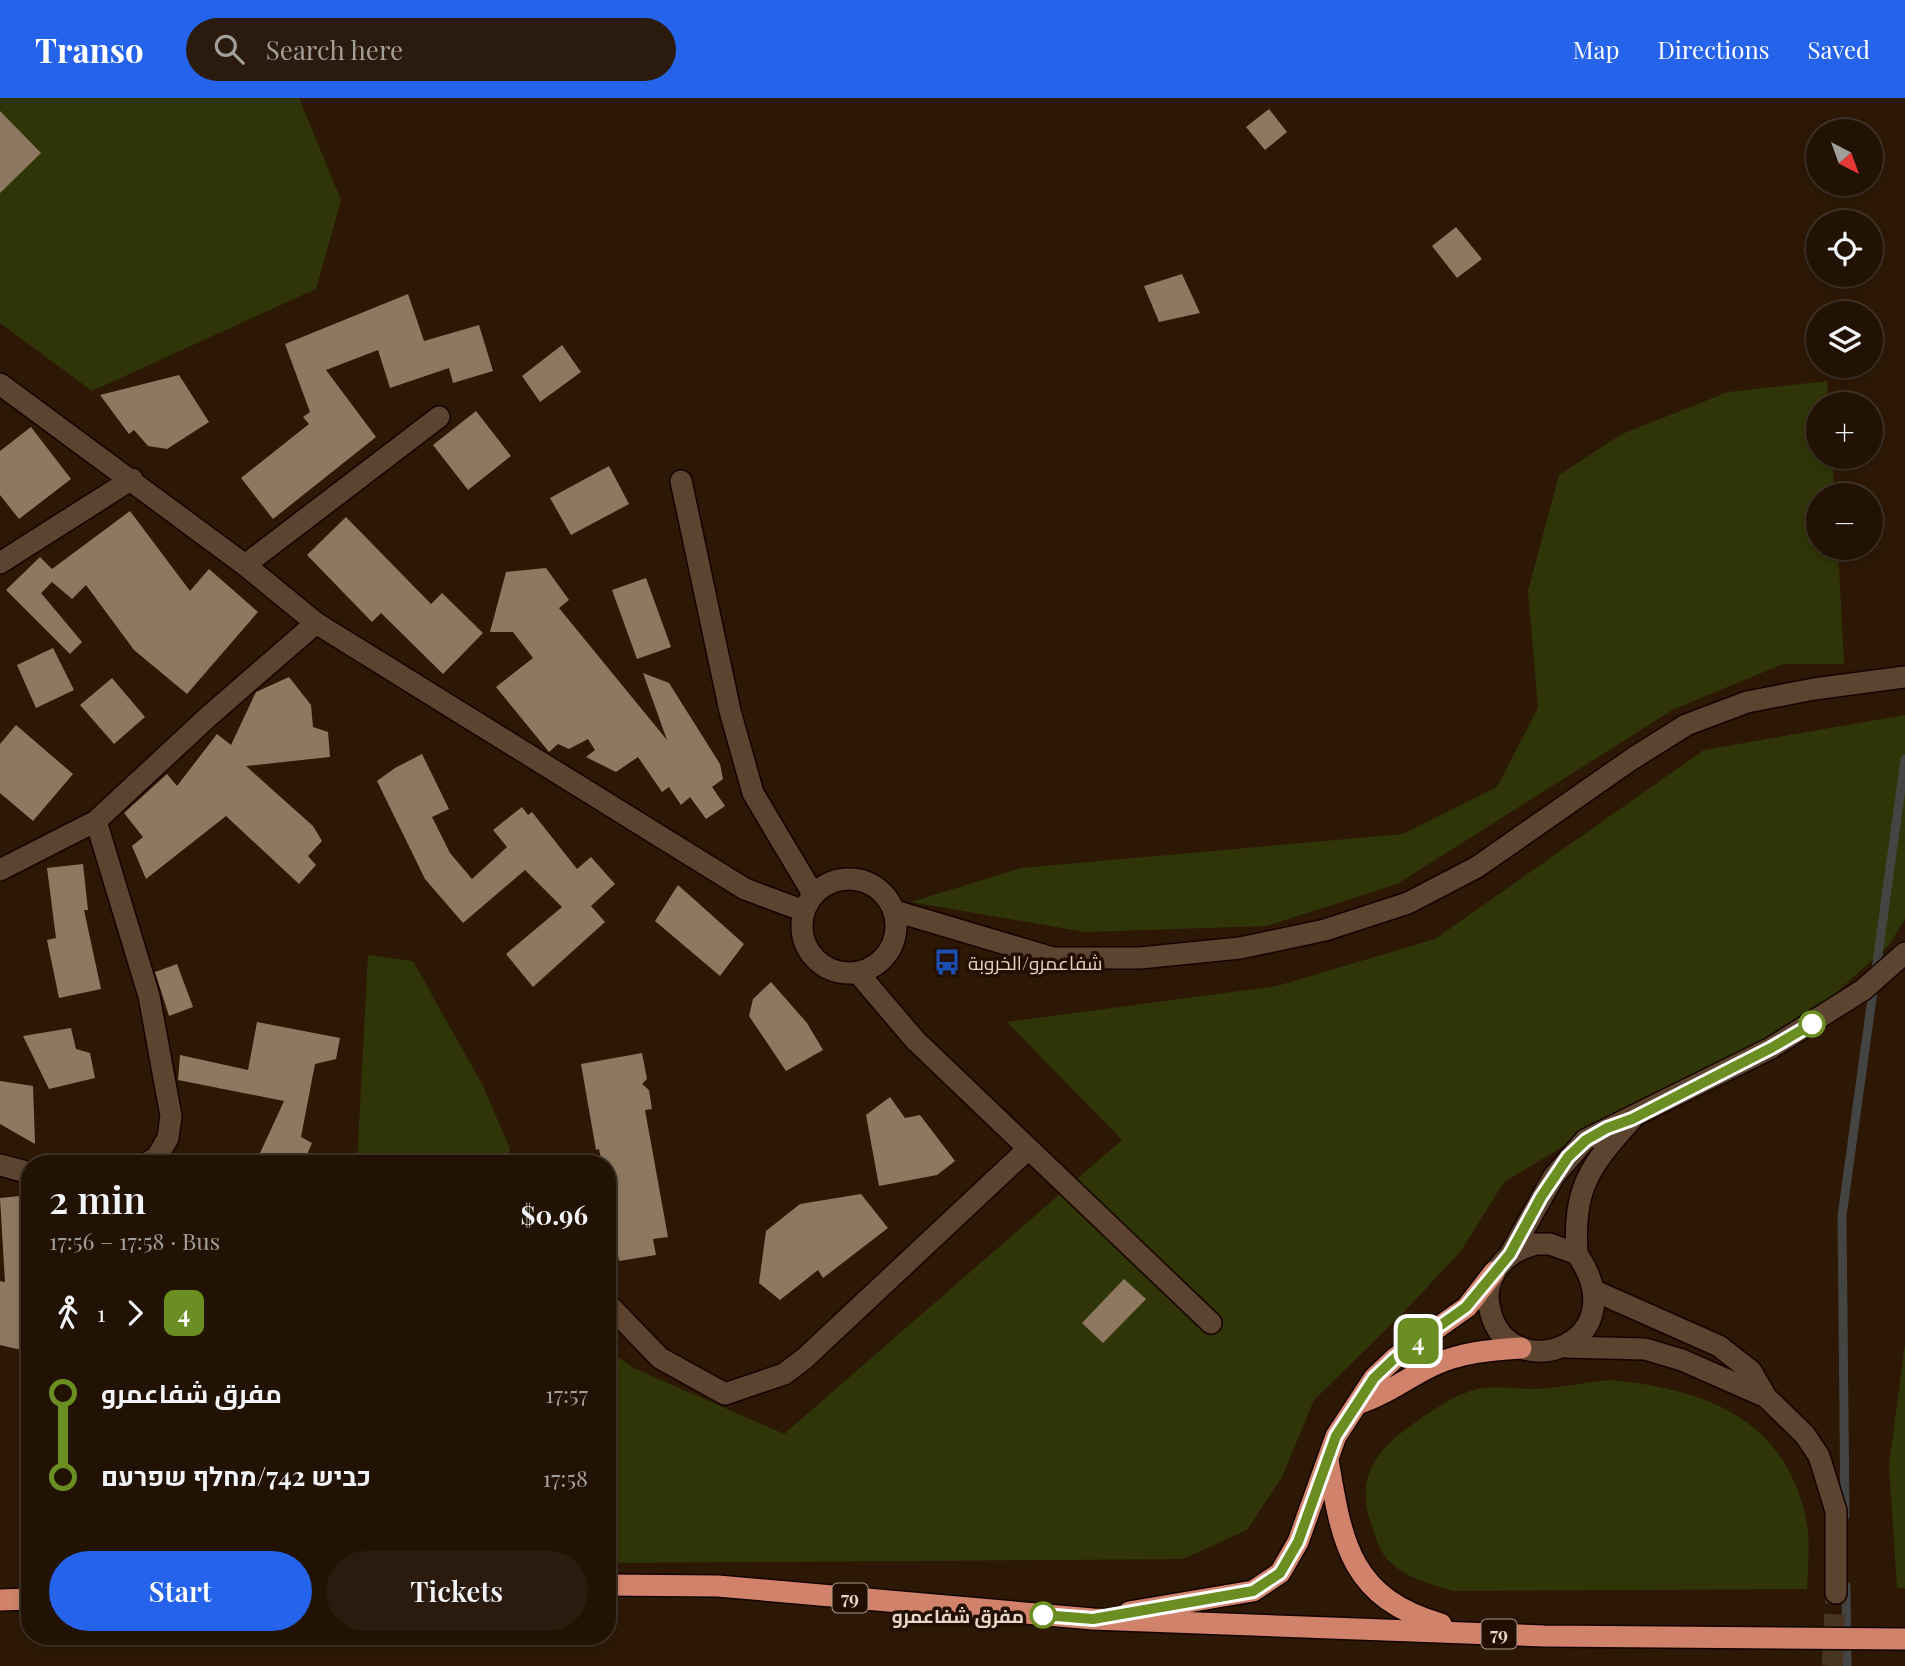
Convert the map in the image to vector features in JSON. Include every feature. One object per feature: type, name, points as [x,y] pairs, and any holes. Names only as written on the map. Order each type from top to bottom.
[{"type":"highway","points":[[1093,1619],[1253,1591],[1280,1573],[1298,1542],[1336,1436],[1374,1378],[1454,1318],[1494,1272]]},
{"type":"highway","points":[[1360,1403],[1385,1394],[1436,1364],[1479,1352],[1521,1348]]},
{"type":"highway","points":[[1328,1458],[1341,1532],[1349,1551],[1372,1587],[1391,1604],[1411,1615],[1449,1626],[1544,1636]]},
{"type":"highway","name":"79","points":[[616,1585],[718,1586],[1093,1619],[1544,1636],[1905,1639]]},
{"type":"highway","points":[[0,1600],[21,1599]]},
{"type":"street","points":[[0,384],[132,479],[316,622],[745,889],[809,903]]},
{"type":"street","points":[[245,565],[439,418]]},
{"type":"street","points":[[0,563],[132,479]]},
{"type":"street","points":[[681,481],[730,711],[754,793],[809,903]]},
{"type":"street","points":[[0,870],[96,821],[316,622]]},
{"type":"street","points":[[895,911],[1054,958],[1140,958],[1240,948],[1325,930],[1408,903],[1477,867],[1632,758],[1686,725],[1747,702],[1814,689],[1905,677]]},
{"type":"street","points":[[96,821],[149,996],[171,1116],[168,1138],[157,1155]]},
{"type":"street","points":[[852,878],[878,888],[895,911],[897,927],[894,943],[879,962],[858,973],[834,970],[814,957],[805,943],[802,927],[809,903],[838,880],[852,878]]},
{"type":"street","points":[[1766,1397],[1682,1360],[1645,1349],[1565,1347],[1552,1351],[1521,1348],[1496,1326],[1489,1309],[1488,1290],[1494,1272],[1510,1254],[1541,1197],[1568,1157],[1586,1140],[1771,1048],[1863,990],[1905,953]]},
{"type":"street","points":[[858,973],[915,1040],[1211,1323]]},
{"type":"street","points":[[1565,1347],[1590,1323],[1595,1291],[1577,1254],[1575,1222],[1578,1197],[1605,1149],[1632,1119]]},
{"type":"street","points":[[616,1312],[660,1358],[725,1394],[784,1374],[1028,1149]]},
{"type":"street","points":[[0,1166],[21,1170]]},
{"type":"street","points":[[1510,1254],[1536,1244],[1550,1244],[1577,1254]]},
{"type":"street","points":[[1595,1291],[1719,1346],[1751,1371],[1766,1397],[1805,1435],[1819,1456],[1836,1511],[1836,1593]]},
{"type":"green space","points":[[0,98],[299,98],[341,200],[316,289],[92,391],[0,323]]},
{"type":"green space","points":[[1827,381],[1827,392],[1806,392],[1806,469],[1833,469],[1834,483],[1806,483],[1806,560],[1839,560],[1844,664],[1783,664],[1674,709],[1397,884],[1267,926],[1085,932],[911,902],[1021,868],[1403,834],[1497,787],[1538,708],[1528,591],[1559,475],[1622,434],[1728,392]]},
{"type":"green space","points":[[1905,715],[1905,919],[1889,945],[1796,1029],[1592,1129],[1504,1182],[1461,1251],[1404,1312],[1314,1400],[1282,1477],[1247,1530],[1183,1559],[616,1563],[616,1356],[634,1368],[784,1434],[1122,1140],[1007,1022],[1277,986],[1435,939],[1704,750]]},
{"type":"green space","points":[[368,955],[413,961],[483,1086],[510,1149],[509,1155],[357,1155]]},
{"type":"green space","points":[[1905,1343],[1905,1589],[1897,1588],[1889,1466]]},
{"type":"green space","points":[[1610,1380],[1644,1384],[1706,1400],[1733,1413],[1757,1430],[1777,1453],[1794,1480],[1805,1514],[1809,1542],[1807,1589],[1453,1591],[1412,1577],[1387,1559],[1367,1510],[1366,1494],[1372,1465],[1391,1441],[1447,1402],[1477,1389],[1544,1388]]},
{"type":"building","points":[[1269,109],[1287,132],[1265,150],[1246,127]]},
{"type":"building","points":[[0,111],[41,153],[0,193]]},
{"type":"building","points":[[1456,227],[1482,259],[1457,278],[1432,246]]},
{"type":"building","points":[[1182,274],[1200,313],[1159,322],[1144,286]]},
{"type":"building","points":[[408,294],[424,341],[479,325],[493,371],[453,383],[449,368],[390,388],[378,350],[326,370],[376,437],[273,519],[241,478],[309,424],[303,417],[310,412],[285,344]]},
{"type":"building","points":[[562,345],[581,372],[540,402],[522,376]]},
{"type":"building","points":[[179,375],[209,422],[167,449],[148,446],[134,430],[129,434],[100,395]]},
{"type":"building","points":[[476,411],[511,456],[468,490],[433,445]]},
{"type":"building","points":[[31,427],[71,479],[19,519],[0,495],[0,451]]},
{"type":"building","points":[[609,466],[629,504],[571,535],[550,498]]},
{"type":"building","points":[[130,511],[190,591],[209,569],[258,612],[187,694],[134,650],[86,585],[72,599],[52,582],[41,593],[82,642],[70,654],[6,590],[40,557],[52,569]]},
{"type":"building","points":[[346,517],[431,604],[442,593],[483,633],[443,674],[381,613],[372,622],[307,555]]},
{"type":"building","points":[[546,568],[569,600],[559,608],[667,740],[643,673],[669,683],[720,764],[723,779],[712,787],[725,806],[706,819],[690,797],[681,805],[669,787],[662,792],[638,757],[616,772],[586,757],[595,750],[588,739],[569,749],[558,744],[549,752],[496,687],[533,658],[513,632],[490,632],[506,572]]},
{"type":"building","points":[[646,578],[671,647],[637,659],[612,590]]},
{"type":"building","points":[[53,648],[74,690],[36,708],[17,665]]},
{"type":"building","points":[[289,677],[311,705],[313,727],[328,732],[330,757],[246,766],[313,826],[322,841],[308,856],[316,865],[299,884],[226,816],[146,879],[132,846],[143,837],[124,813],[167,774],[177,786],[217,734],[231,745],[256,692]]},
{"type":"building","points":[[112,678],[145,717],[114,744],[80,705]]},
{"type":"building","points":[[16,725],[73,774],[33,821],[0,793],[0,744]]},
{"type":"building","points":[[422,754],[449,809],[432,817],[450,853],[472,879],[507,847],[493,830],[522,807],[528,815],[532,812],[577,869],[591,857],[615,884],[591,906],[605,922],[533,987],[506,954],[562,907],[525,870],[463,923],[425,879],[377,781]]},
{"type":"building","points":[[83,864],[88,910],[84,910],[101,989],[59,998],[47,940],[56,938],[47,868]]},
{"type":"building","points":[[678,885],[744,944],[720,976],[655,921]]},
{"type":"building","points":[[177,964],[193,1007],[169,1016],[155,972]]},
{"type":"building","points":[[771,982],[807,1023],[823,1050],[786,1071],[749,1016],[753,999]]},
{"type":"building","points":[[257,1022],[340,1038],[336,1059],[315,1064],[301,1137],[312,1143],[307,1155],[259,1155],[284,1101],[178,1080],[180,1055],[248,1070]]},
{"type":"building","points":[[71,1028],[76,1049],[90,1053],[95,1078],[49,1089],[23,1036]]},
{"type":"building","points":[[642,1053],[647,1079],[642,1084],[649,1090],[652,1109],[645,1110],[668,1237],[653,1239],[656,1255],[619,1261],[616,1244],[616,1155],[600,1155],[599,1149],[596,1150],[581,1064]]},
{"type":"building","points":[[0,1081],[33,1086],[35,1144],[0,1124]]},
{"type":"building","points":[[890,1097],[905,1118],[920,1115],[955,1161],[937,1175],[879,1186],[866,1115]]},
{"type":"building","points":[[861,1194],[888,1228],[823,1278],[818,1270],[780,1300],[759,1283],[766,1231],[800,1204]]},
{"type":"building","points":[[21,1196],[21,1350],[0,1345],[0,1281],[5,1282],[0,1198]]},
{"type":"building","points":[[1124,1279],[1146,1299],[1103,1343],[1082,1323]]},
{"type":"waterway","points":[[1845,1516],[1842,1216],[1905,759]]},
{"type":"waterway","points":[[1846,1586],[1847,1666]]},
{"type":"tunnel","points":[[1832,1666],[1836,1593]]},
{"type":"bus line","name":"4","points":[[1043,1615],[1093,1619],[1199,1598],[1253,1591],[1280,1573],[1298,1542],[1336,1436],[1374,1378],[1395,1358],[1466,1307],[1510,1254],[1530,1222],[1541,1197],[1568,1157],[1586,1140],[1607,1128],[1632,1119],[1812,1024]]},
{"type":"place","name":"شفاعمرو/الخروبة","points":[[947,962]]},
{"type":"place","name":"مفرق شفاعمرو","points":[[1043,1615]]}]
